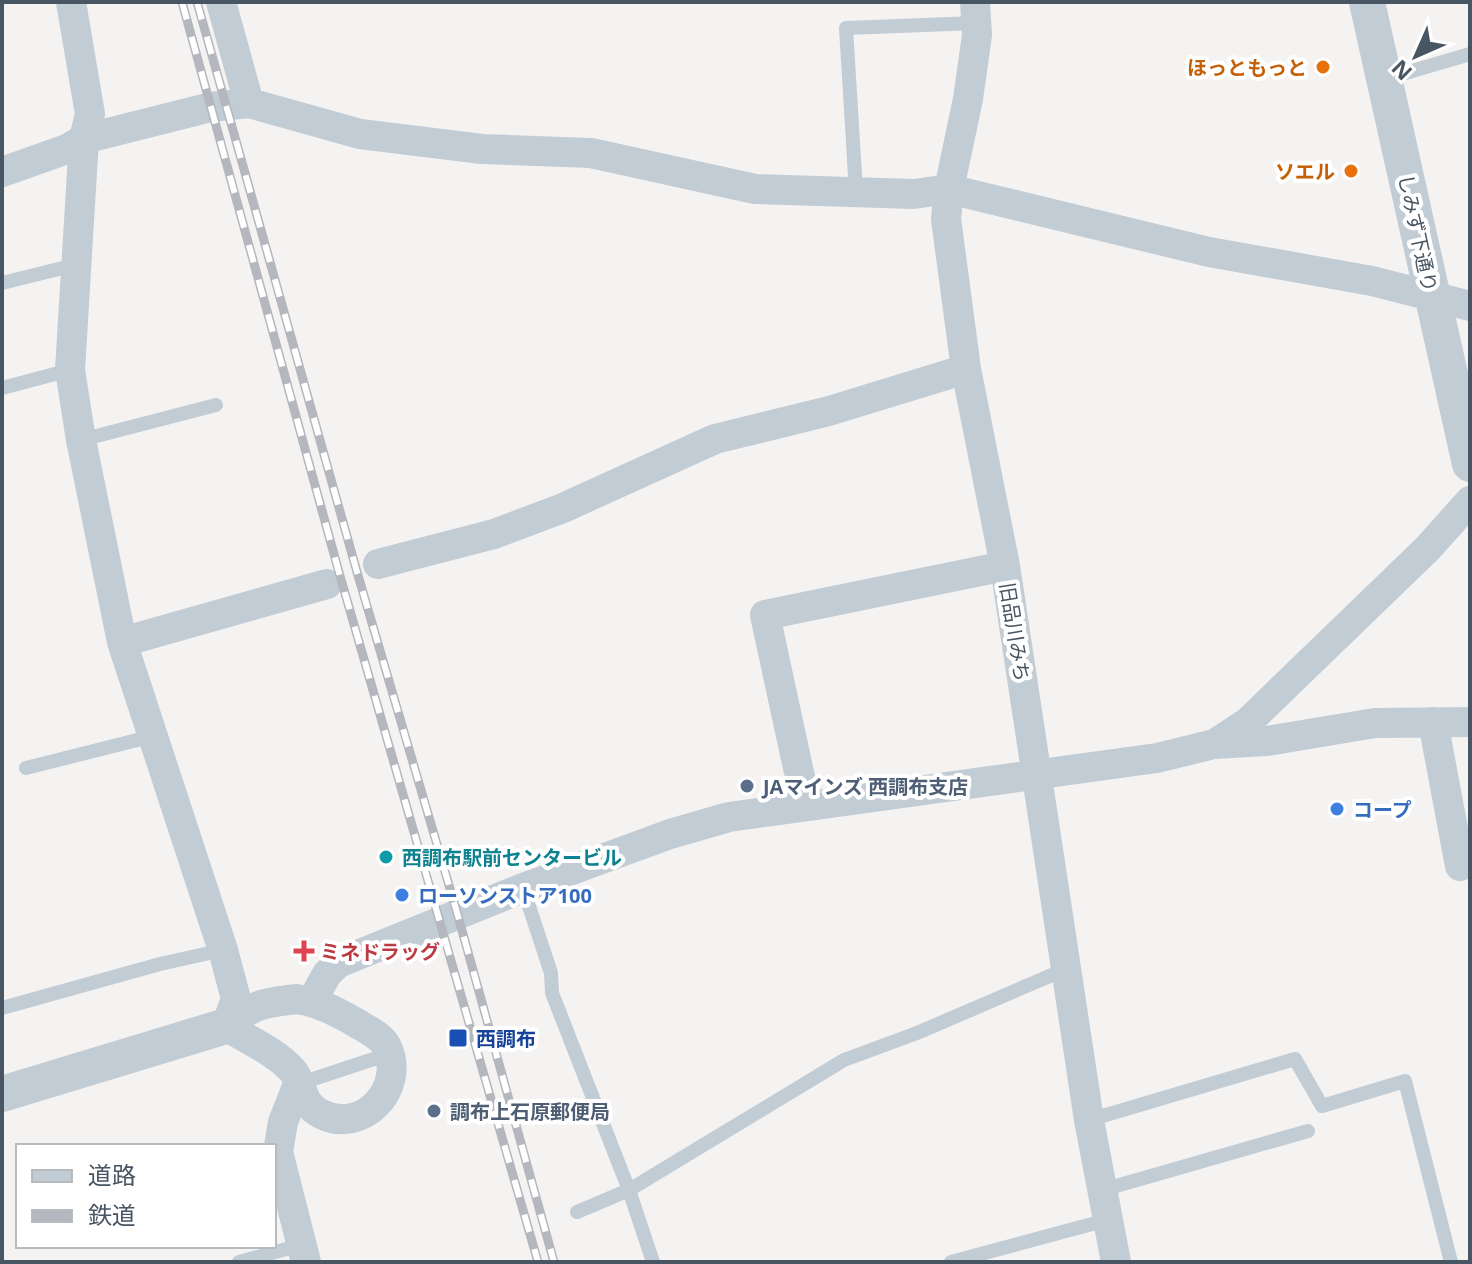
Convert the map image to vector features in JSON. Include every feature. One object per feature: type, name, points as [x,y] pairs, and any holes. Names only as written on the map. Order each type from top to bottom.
[{"type":"street","points":[[71,2],[90,114],[84,139],[70,370],[122,642],[223,950],[236,999],[226,1026]]},
{"type":"street","points":[[221,2],[249,103]]},
{"type":"street","name":"しみず下通り","points":[[1367,2],[1470,464]]},
{"type":"street","name":"旧品川みち","points":[[976,13],[977,35],[968,99],[949,189],[946,219],[966,369],[1005,566],[1089,1120],[1116,1262]]},
{"type":"street","points":[[2,172],[67,149],[84,139],[211,107],[249,103],[360,134],[482,149],[591,153],[755,189],[914,194],[949,189],[1209,252],[1372,281],[1470,306]]},
{"type":"street","points":[[378,564],[494,534],[563,508],[715,439],[829,411],[966,369]]},
{"type":"street","points":[[1214,744],[1248,722],[1428,548],[1470,501]]},
{"type":"street","points":[[806,805],[765,615],[1005,566]]},
{"type":"street","points":[[122,642],[327,584]]},
{"type":"street","points":[[1433,722],[1460,866]]},
{"type":"street","points":[[275,1053],[297,1001],[338,963],[523,888],[670,834],[729,817],[1157,758],[1214,744],[1267,741],[1375,723],[1470,722]]},
{"type":"street","points":[[2,1094],[226,1026],[252,1007],[268,1001],[297,1001],[340,1013],[386,1045],[393,1076],[384,1095],[370,1110],[354,1118],[340,1120],[309,1106],[296,1073],[275,1053],[226,1026]]},
{"type":"street","points":[[298,1084],[283,1122],[278,1152],[304,1254]]},
{"type":"lane","points":[[856,192],[846,28],[976,13]]},
{"type":"lane","points":[[1385,79],[1470,54]]},
{"type":"lane","points":[[2,283],[75,265]]},
{"type":"lane","points":[[2,388],[70,370]]},
{"type":"lane","points":[[81,440],[216,405]]},
{"type":"lane","points":[[26,768],[153,736]]},
{"type":"lane","points":[[523,888],[551,973],[552,993],[629,1190],[653,1262]]},
{"type":"lane","points":[[2,1008],[160,964],[223,950]]},
{"type":"lane","points":[[577,1212],[629,1190],[844,1060],[917,1033],[1066,969]]},
{"type":"lane","points":[[298,1084],[389,1054]]},
{"type":"lane","points":[[1089,1120],[1295,1059],[1322,1106],[1405,1081],[1451,1262]]},
{"type":"lane","points":[[951,1262],[1308,1131]]},
{"type":"lane","points":[[239,1262],[304,1254]]},
{"type":"railway","points":[[182,2],[340,576],[538,1262]]},
{"type":"railway","points":[[197,2],[554,1262]]},
{"type":"place","name":"ほっともっと","points":[[1323,67]]},
{"type":"place","name":"ソエル","points":[[1351,171]]},
{"type":"place","name":"JAマインズ 西調布支店","points":[[747,786]]},
{"type":"place","name":"コープ","points":[[1337,809]]},
{"type":"place","name":"西調布駅前センタービル","points":[[386,857]]},
{"type":"place","name":"ローソンストア100","points":[[402,895]]},
{"type":"place","name":"ミネドラッグ","points":[[304,951]]},
{"type":"place","name":"西調布","points":[[458,1038]]},
{"type":"place","name":"調布上石原郵便局","points":[[434,1111]]}]
